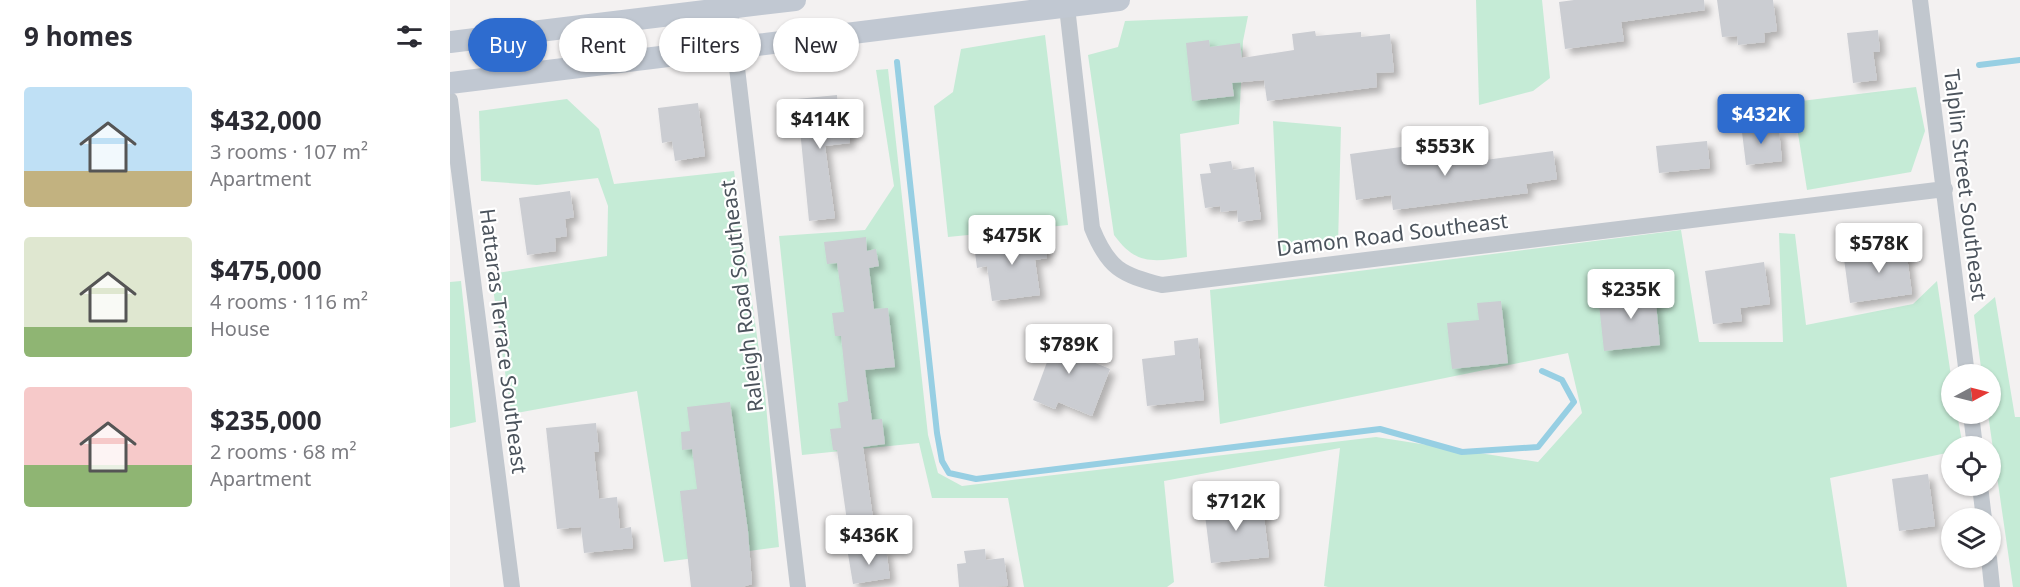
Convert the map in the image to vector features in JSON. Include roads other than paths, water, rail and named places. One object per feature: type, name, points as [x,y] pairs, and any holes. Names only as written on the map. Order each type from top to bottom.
[{"type":"street","points":[[450,42],[730,4],[795,0]]},
{"type":"street","points":[[761,46],[1119,0]]},
{"type":"street","name":"Talplin Street Southeast","points":[[1920,0],[1966,364]]},
{"type":"street","name":"Damon Road Southeast","points":[[1067,7],[1092,228],[1102,254],[1129,277],[1162,285],[1945,189]]},
{"type":"street","points":[[450,83],[659,58]]},
{"type":"street","name":"Raleigh Road Southeast","points":[[738,72],[798,587]]},
{"type":"street","name":"Hattaras Terrace Southeast","points":[[450,100],[512,587]]},
{"type":"street","points":[[1990,568],[1992,587]]},
{"type":"waterway","points":[[1979,65],[2020,60]]},
{"type":"waterway","points":[[897,62],[937,433],[942,461],[949,473],[976,479],[1380,429],[1462,452],[1538,447],[1574,402],[1562,380],[1542,371]]}]
